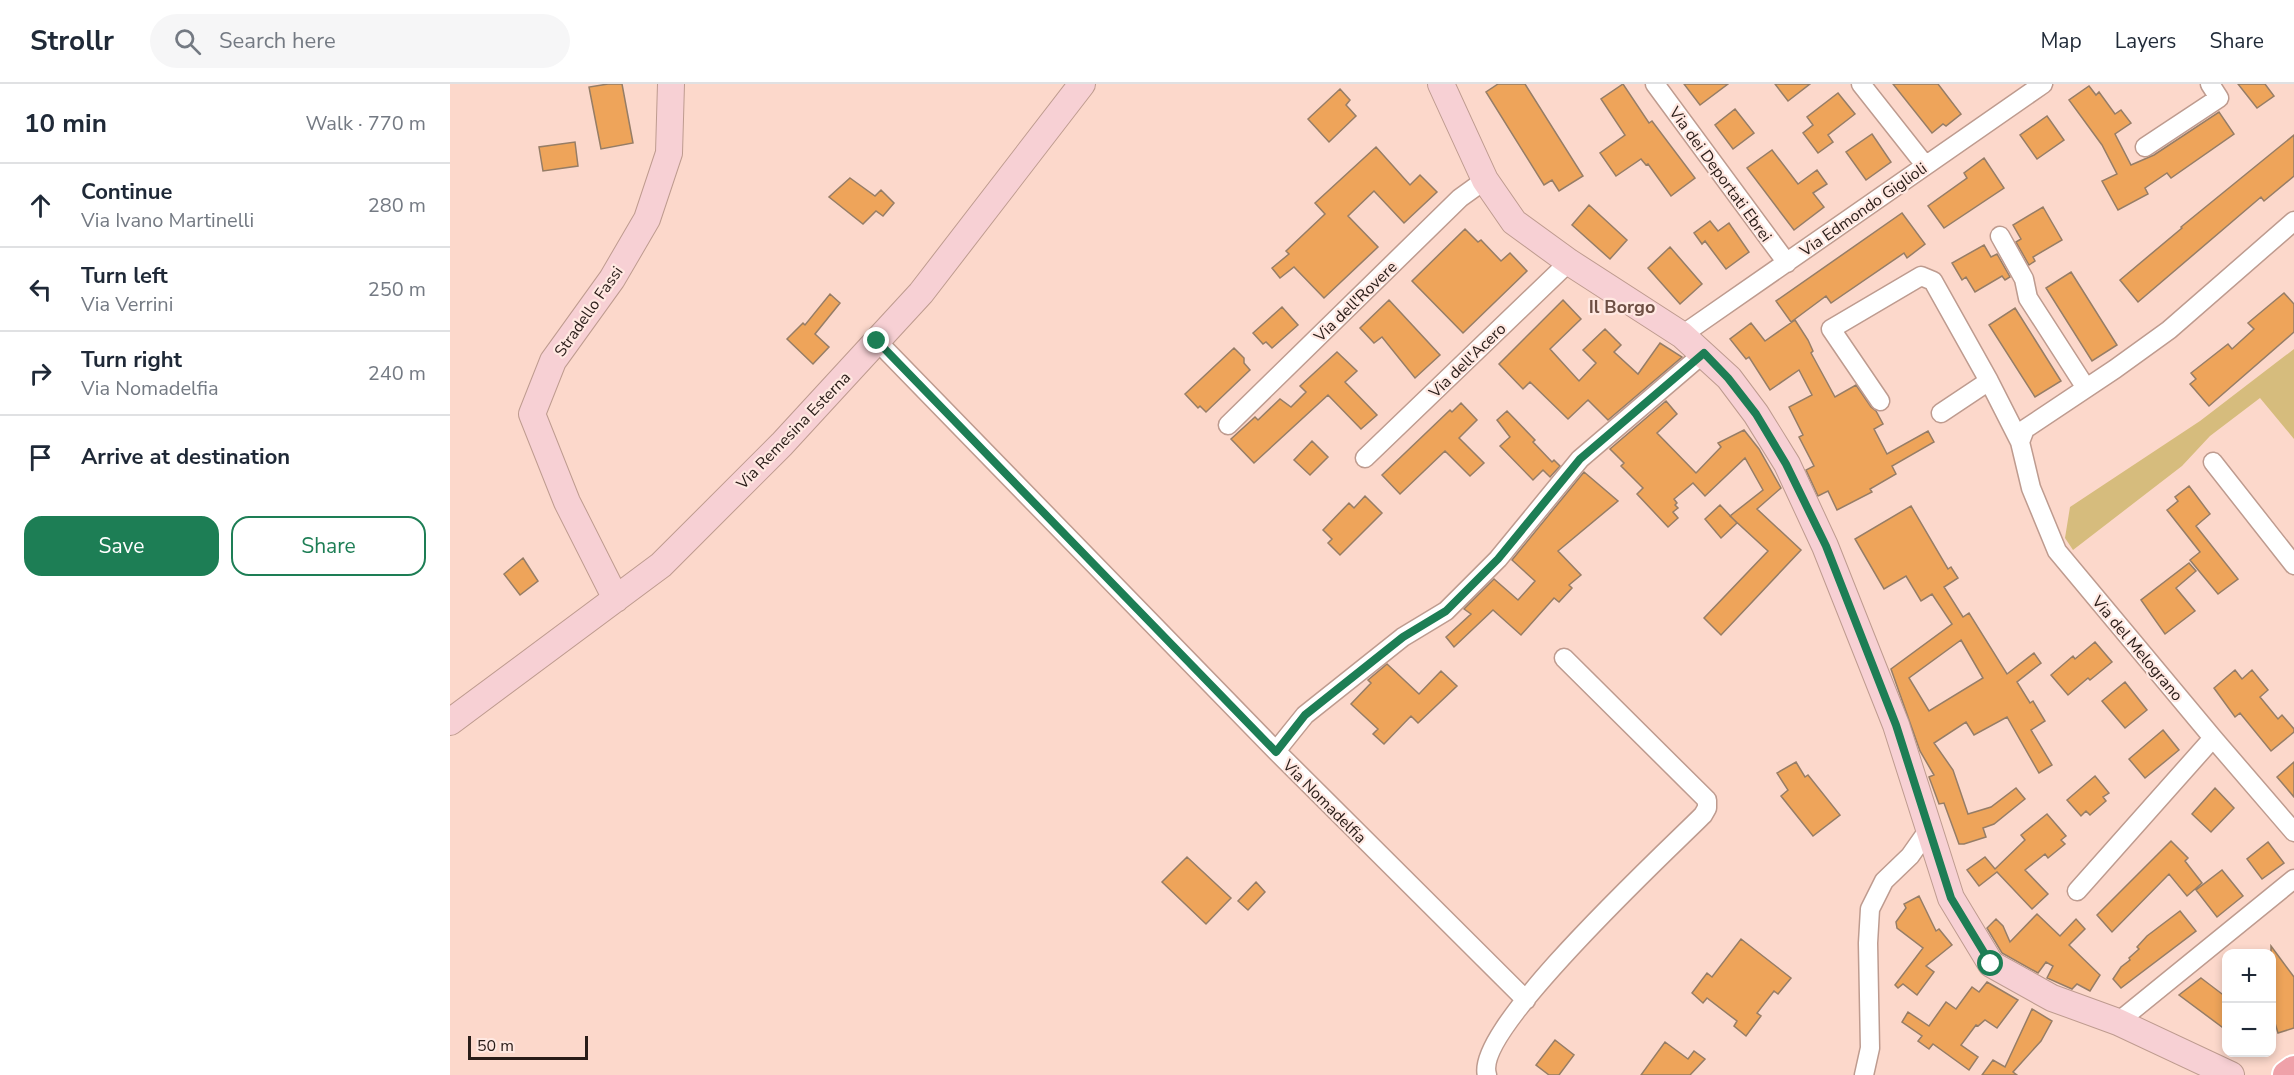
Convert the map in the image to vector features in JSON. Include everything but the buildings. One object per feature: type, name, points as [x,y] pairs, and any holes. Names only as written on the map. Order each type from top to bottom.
[{"type":"main road","points":[[2287,1075],[2294,1070]]},
{"type":"street","name":"Stradello Fassi","points":[[616,598],[567,502],[532,414],[553,361],[612,279],[647,219],[669,153],[671,84]]},
{"type":"street","name":"Via Remesina Esterna","points":[[450,722],[661,565],[782,444],[921,293],[1082,84]]},
{"type":"street","points":[[1441,84],[1485,180],[1514,222],[1569,262],[1682,335],[1704,353],[1728,378],[1756,414],[1791,475],[1826,546],[1896,725],[1951,898],[1991,964],[2052,999],[2118,1022],[2231,1075]]},
{"type":"street","name":"Via dei Deportati Ebrei","points":[[1655,84],[1787,263]]},
{"type":"street","points":[[1861,84],[1925,165]]},
{"type":"street","name":"Via Edmondo Giglioli","points":[[1682,335],[2043,84]]},
{"type":"street","points":[[2145,147],[2219,98],[2210,84]]},
{"type":"street","name":"Via dell'Rovere","points":[[1228,425],[1460,198],[1485,180]]},
{"type":"street","points":[[2020,442],[2025,429],[2169,330],[2294,221]]},
{"type":"street","points":[[1999,237],[2024,279],[2028,298],[2086,388]]},
{"type":"street","name":"Via dell'Acero","points":[[1365,458],[1569,262]]},
{"type":"street","name":"Via del Melograno","points":[[1880,401],[1831,329],[1921,276],[1933,281],[2020,442],[2031,488],[2057,551],[2294,832]]},
{"type":"street","name":"Via Nomadelfia","points":[[877,341],[1276,752],[1526,1000]]},
{"type":"street","points":[[1276,752],[1305,715],[1403,637],[1446,611],[1498,559],[1580,459],[1704,353]]},
{"type":"street","points":[[1941,413],[1989,381]]},
{"type":"street","points":[[2213,462],[2294,565]]},
{"type":"street","points":[[1487,1075],[1485,1068],[1488,1055],[1526,1000],[1565,951],[1703,815],[1707,808],[1707,800],[1564,658]]},
{"type":"street","points":[[2078,891],[2213,738]]},
{"type":"street","points":[[1864,1075],[1870,1048],[1868,943],[1870,909],[1884,881],[1910,856],[1929,829]]},
{"type":"street","points":[[2118,1022],[2294,879]]},
{"type":"street","points":[[2156,1039],[2182,1057],[2198,1075]]},
{"type":"shaded area","points":[[2294,349],[2294,439],[2260,398],[2210,436],[2182,466],[2073,550],[2065,538],[2070,507],[2200,421]]},
{"type":"district","name":"Il Borgo","points":[[1622,307]]},
{"type":"route","points":[[877,341],[1276,752],[1305,715],[1403,637],[1446,611],[1498,559],[1580,459],[1704,353],[1728,378],[1756,414],[1786,464],[1826,546],[1896,725],[1951,898],[1991,964]]}]
